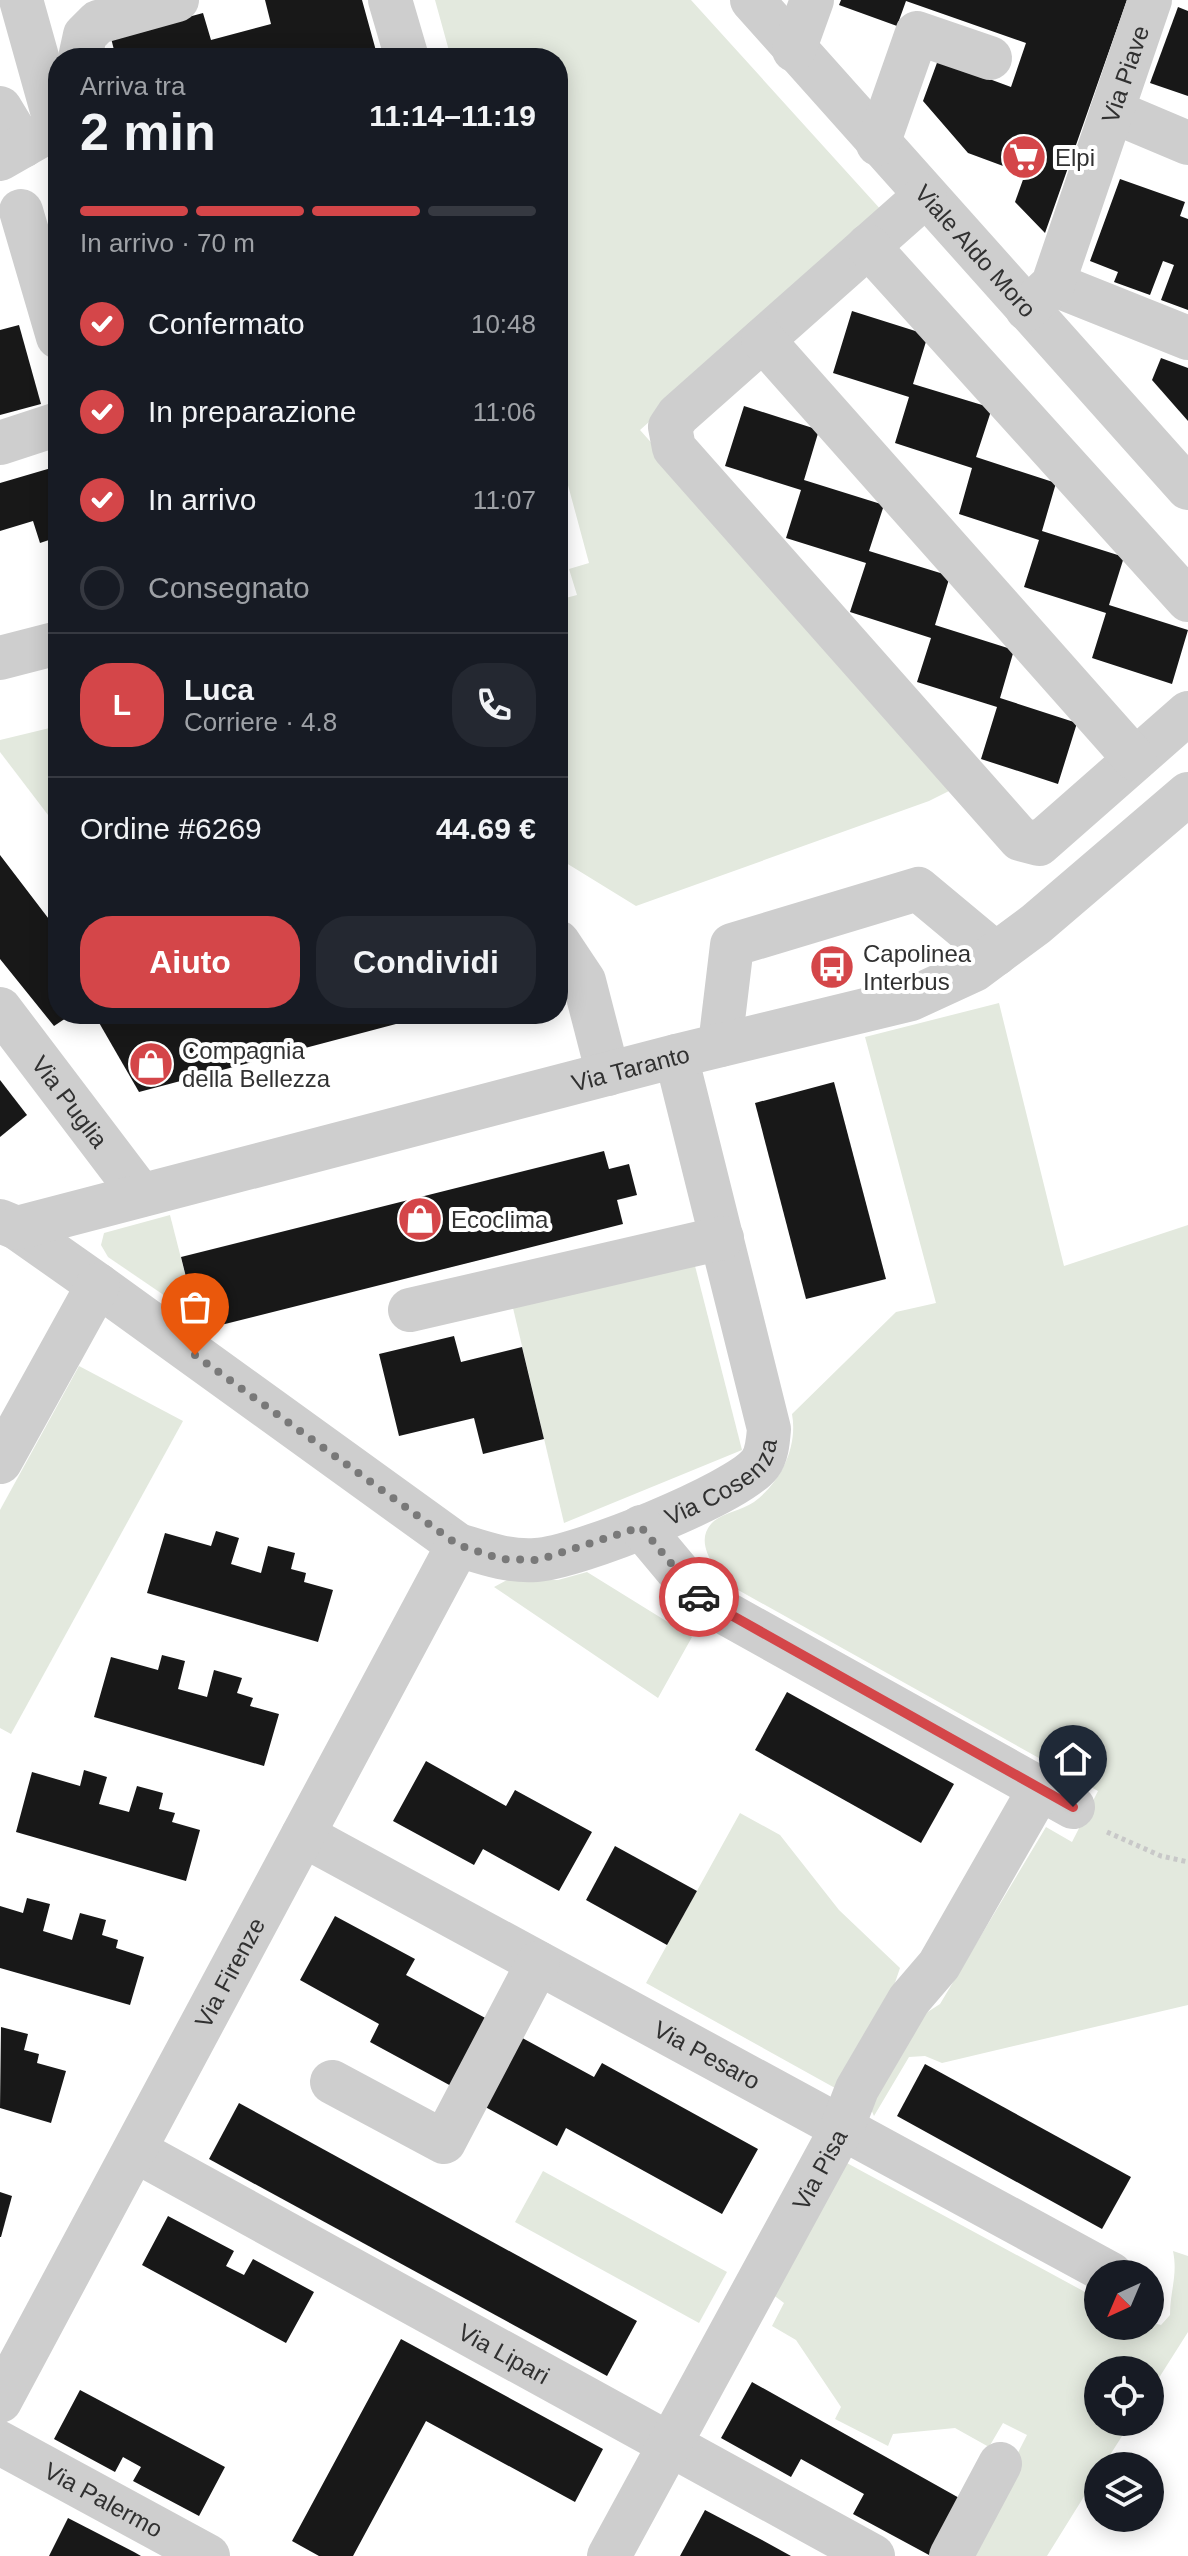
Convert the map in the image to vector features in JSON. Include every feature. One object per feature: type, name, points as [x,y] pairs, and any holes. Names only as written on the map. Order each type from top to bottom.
[{"type":"street","points":[[21,0],[34,141]]},
{"type":"street","points":[[82,48],[85,35],[98,22],[177,0]]},
{"type":"street","points":[[390,0],[404,48]]},
{"type":"street","points":[[794,50],[812,0]]},
{"type":"street","name":"Via Piave","points":[[1040,296],[1112,111],[1150,0]]},
{"type":"street","name":"Viale Aldo Moro","points":[[753,5],[925,196],[1040,296],[1188,488]]},
{"type":"street","points":[[878,144],[917,33],[990,58]]},
{"type":"street","points":[[0,108],[34,141]]},
{"type":"street","points":[[1112,111],[1188,143]]},
{"type":"street","points":[[925,196],[678,415],[670,427],[674,448],[1020,839],[1039,844],[1188,713]]},
{"type":"street","points":[[26,209],[48,297]]},
{"type":"street","points":[[868,246],[1188,600]]},
{"type":"street","points":[[1040,296],[1188,338]]},
{"type":"street","points":[[763,340],[1135,759]]},
{"type":"street","points":[[0,443],[48,427]]},
{"type":"street","points":[[0,658],[48,646]]},
{"type":"street","name":"Via Taranto","points":[[9,1224],[141,1195],[676,1056],[911,999],[974,970],[996,954],[1036,924],[1188,794]]},
{"type":"street","points":[[720,1045],[732,945],[918,889],[996,954]]},
{"type":"street","points":[[568,957],[584,981],[608,1074]]},
{"type":"street","name":"Via Puglia","points":[[0,1009],[141,1195]]},
{"type":"street","name":"Via Cosenza","points":[[9,1224],[458,1545],[501,1559],[538,1560],[641,1527],[740,1483],[761,1463],[768,1445],[769,1429],[676,1056]]},
{"type":"street","points":[[410,1310],[722,1238]]},
{"type":"street","points":[[0,1462],[98,1285]]},
{"type":"street","points":[[641,1527],[702,1600],[1056,1799]]},
{"type":"street","name":"Via Firenze","points":[[0,2401],[458,1545]]},
{"type":"street","name":"Via Pisa","points":[[609,2556],[842,2128],[857,2089],[909,2000],[939,1965],[1056,1799]]},
{"type":"street","name":"Via Pesaro","points":[[303,1835],[1085,2260]]},
{"type":"street","points":[[332,2082],[444,2142],[538,1963]]},
{"type":"street","name":"Via Lipari","points":[[136,2151],[873,2556]]},
{"type":"street","name":"Via Palermo","points":[[0,2443],[208,2556]]},
{"type":"street","points":[[951,2556],[1000,2464]]},
{"type":"path","points":[[1056,1799],[1105,1831],[1161,1856],[1188,1862]]},
{"type":"shaded area","points":[[435,0],[691,0],[883,212],[640,430],[957,787],[929,801],[636,906],[568,864],[568,597],[577,595],[569,569],[589,563],[568,485],[568,48],[448,48]]},
{"type":"shaded area","points":[[48,728],[48,815],[0,752],[0,740]]},
{"type":"shaded area","points":[[999,1003],[1064,1266],[1188,1225],[1188,2005],[942,2063],[925,2056],[909,2057],[874,2116],[867,2100],[926,2013],[940,2004],[1046,1827],[1072,1842],[1098,1791],[731,1586],[708,1555],[705,1537],[714,1521],[754,1502],[772,1484],[790,1451],[792,1414],[896,1312],[936,1303],[865,1037]]},
{"type":"shaded area","points":[[170,1215],[196,1317],[108,1257],[101,1245],[104,1233]]},
{"type":"shaded area","points":[[694,1262],[742,1450],[564,1523],[513,1308]]},
{"type":"shaded area","points":[[79,1366],[183,1421],[11,1734],[0,1728],[0,1510]]},
{"type":"shaded area","points":[[587,1572],[692,1637],[658,1698],[494,1587],[507,1580],[558,1580]]},
{"type":"shaded area","points":[[740,1813],[780,1835],[839,1910],[900,1968],[885,2012],[835,2088],[646,1983]]},
{"type":"shaded area","points":[[845,2162],[1084,2291],[1084,2340],[1164,2340],[1164,2322],[1170,2315],[1175,2268],[1173,2251],[1188,2256],[1188,2332],[1164,2370],[1164,2356],[1084,2356],[1084,2436],[1122,2436],[1112,2452],[1084,2452],[1084,2497],[1047,2556],[965,2556],[1027,2435],[1003,2423],[989,2447],[955,2428],[893,2434],[888,2446],[835,2419],[841,2407],[796,2340],[772,2326],[784,2303],[768,2291]]},
{"type":"shaded area","points":[[543,2171],[727,2272],[699,2323],[515,2222]]},
{"type":"building","points":[[265,0],[362,0],[375,48],[114,48],[111,38],[203,13],[211,40],[271,24]]},
{"type":"building","points":[[841,0],[1127,0],[1045,233],[1015,202],[1025,174],[968,153],[923,101],[938,60],[1011,87],[1026,43],[906,1],[897,26],[839,5]]},
{"type":"building","points":[[1178,7],[1188,11],[1188,96],[1150,83]]},
{"type":"building","points":[[1120,179],[1185,202],[1180,216],[1188,219],[1188,310],[1161,300],[1174,265],[1163,261],[1150,295],[1114,282],[1118,272],[1090,261]]},
{"type":"building","points":[[852,311],[928,335],[913,384],[992,408],[976,457],[1056,483],[1042,531],[1124,557],[1109,605],[1188,630],[1172,684],[1092,658],[1106,613],[1024,587],[1039,540],[959,514],[972,468],[895,443],[909,397],[833,373]]},
{"type":"building","points":[[19,325],[41,404],[0,415],[0,330]]},
{"type":"building","points":[[1161,358],[1188,368],[1188,421],[1152,380]]},
{"type":"building","points":[[744,406],[819,430],[804,480],[884,505],[869,551],[950,576],[935,625],[1014,650],[1000,698],[1077,723],[1058,784],[981,759],[997,707],[917,682],[931,638],[850,612],[866,563],[786,538],[801,490],[725,466]]},
{"type":"building","points":[[48,469],[48,540],[40,543],[33,521],[0,531],[0,483]]},
{"type":"building","points":[[0,855],[48,918],[48,1019],[0,959]]},
{"type":"building","points":[[100,1024],[396,1024],[139,1092]]},
{"type":"building","points":[[0,1080],[27,1115],[0,1137]]},
{"type":"building","points":[[834,1082],[886,1279],[806,1299],[755,1103]]},
{"type":"building","points":[[604,1151],[609,1169],[629,1164],[637,1195],[617,1200],[623,1224],[209,1328],[196,1317],[181,1257]]},
{"type":"building","points":[[454,1336],[461,1362],[522,1347],[544,1439],[483,1454],[474,1418],[399,1436],[379,1354]]},
{"type":"building","points":[[216,1531],[239,1538],[231,1564],[261,1573],[268,1546],[295,1553],[291,1569],[306,1573],[304,1582],[333,1590],[318,1642],[147,1593],[165,1533],[211,1546]]},
{"type":"building","points":[[162,1655],[185,1661],[178,1689],[207,1697],[214,1670],[242,1678],[237,1693],[253,1698],[250,1706],[279,1714],[264,1766],[94,1717],[111,1657],[158,1670]]},
{"type":"building","points":[[787,1692],[954,1784],[921,1843],[755,1750]]},
{"type":"building","points":[[426,1761],[506,1806],[515,1790],[592,1832],[559,1891],[483,1849],[474,1865],[393,1821]]},
{"type":"building","points":[[84,1770],[107,1777],[99,1804],[129,1812],[137,1786],[163,1793],[159,1809],[175,1813],[172,1822],[200,1830],[186,1881],[16,1832],[32,1772],[80,1786]]},
{"type":"building","points":[[615,1846],[697,1891],[667,1945],[586,1900]]},
{"type":"building","points":[[27,1898],[50,1904],[43,1931],[72,1940],[80,1913],[106,1920],[102,1935],[118,1940],[116,1948],[144,1957],[130,2005],[0,1968],[0,1906],[23,1913]]},
{"type":"building","points":[[335,1916],[415,1959],[406,1975],[489,2020],[453,2087],[370,2042],[379,2024],[300,1980]]},
{"type":"building","points":[[1,2027],[28,2034],[24,2050],[39,2054],[37,2063],[66,2071],[51,2123],[0,2108]]},
{"type":"building","points":[[515,2034],[594,2077],[602,2063],[758,2149],[722,2214],[566,2128],[557,2146],[478,2103]]},
{"type":"building","points":[[925,2064],[1131,2177],[1102,2229],[897,2116]]},
{"type":"building","points":[[239,2103],[637,2321],[607,2376],[209,2159]]},
{"type":"building","points":[[0,2192],[12,2196],[1,2237],[0,2237]]},
{"type":"building","points":[[168,2216],[234,2251],[226,2266],[244,2275],[253,2259],[314,2292],[286,2343],[142,2265]]},
{"type":"building","points":[[401,2339],[603,2449],[575,2502],[426,2421],[353,2556],[319,2556],[292,2541]]},
{"type":"building","points":[[752,2382],[961,2499],[929,2555],[853,2514],[864,2494],[801,2459],[791,2477],[721,2438]]},
{"type":"building","points":[[80,2390],[225,2467],[199,2516],[133,2481],[141,2467],[123,2457],[115,2472],[54,2439]]},
{"type":"building","points":[[705,2510],[762,2540],[791,2556],[680,2556]]},
{"type":"building","points":[[68,2518],[134,2552],[141,2556],[49,2556]]},
{"type":"way so far","points":[[195,1355],[458,1545],[501,1559],[538,1560],[641,1527],[699,1597]]},
{"type":"place","name":"Elpi","points":[[1024,157]]},
{"type":"place","name":"Capolinea Interbus","points":[[832,967]]},
{"type":"place","name":"Compagnia della Bellezza","points":[[151,1064]]},
{"type":"place","name":"Ecoclima","points":[[420,1219]]},
{"type":"route","points":[[699,1597],[1073,1807]]}]
